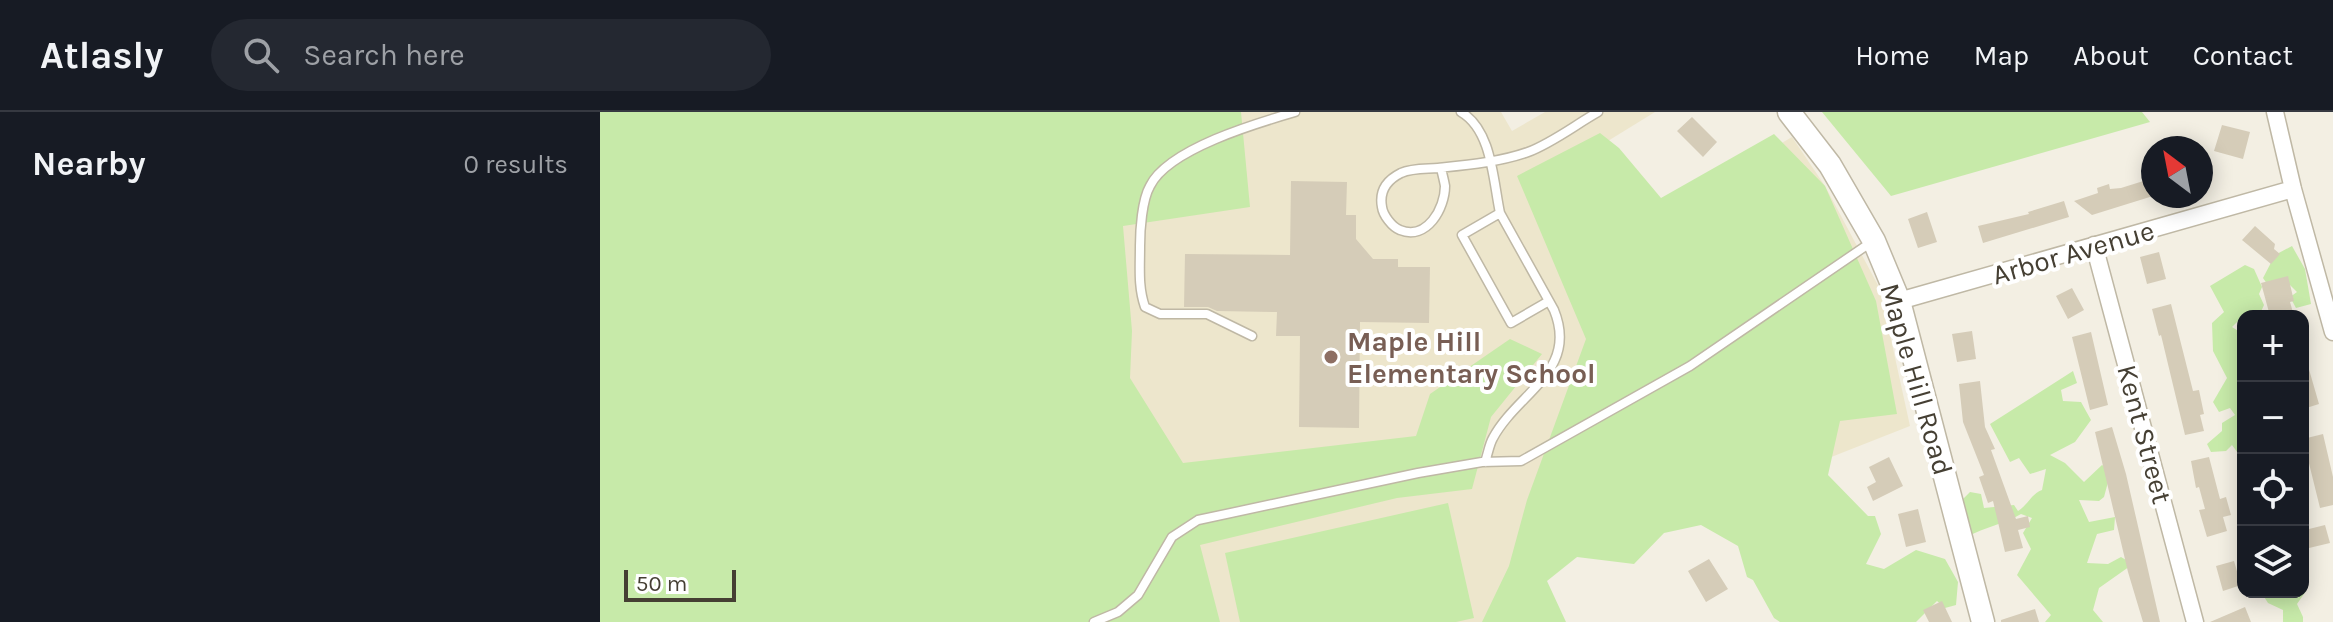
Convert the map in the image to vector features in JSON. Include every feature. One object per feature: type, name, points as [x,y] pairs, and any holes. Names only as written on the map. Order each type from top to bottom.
[{"type":"street","name":"Maple Hill Road","points":[[1789,112],[1830,165],[1874,241],[1899,301],[1983,622]]},
{"type":"street","points":[[2275,112],[2333,332]]},
{"type":"street","name":"Arbor Avenue","points":[[1899,301],[2293,189]]},
{"type":"street","name":"Kent Street","points":[[2094,245],[2195,622]]},
{"type":"lane","points":[[1252,336],[1207,314],[1160,314],[1145,307],[1140,291],[1140,230],[1150,185],[1177,157],[1252,124],[1295,112]]},
{"type":"lane","points":[[1461,112],[1471,118],[1484,137],[1500,213],[1560,324],[1559,351],[1544,380],[1492,438],[1485,462]]},
{"type":"lane","points":[[1441,168],[1445,187],[1433,222],[1423,229],[1409,232],[1398,230],[1383,214],[1381,202],[1389,180],[1404,171],[1489,161],[1529,152],[1598,112]]},
{"type":"lane","points":[[1500,213],[1462,235],[1511,323],[1549,301]]},
{"type":"lane","points":[[1094,622],[1118,612],[1138,595],[1172,537],[1198,520],[1418,473],[1485,462],[1521,461],[1703,357],[1874,241]]},
{"type":"shaded area","name":"Maple Hill Elementary School","points":[[1192,112],[1501,112],[1512,131],[1545,112],[1655,112],[1538,184],[1581,262],[1792,137],[1825,186],[1880,289],[1910,426],[1534,574],[1560,622],[659,622]]},
{"type":"green space","points":[[600,112],[1241,112],[1250,207],[1123,226],[1132,331],[1130,378],[1183,463],[1416,436],[1430,394],[1510,339],[1542,354],[1491,417],[1472,489],[1397,498],[1200,545],[1220,622],[600,622]]},
{"type":"green space","points":[[1822,112],[2142,112],[2150,122],[1891,196]]},
{"type":"green space","points":[[1600,133],[1619,148],[1661,198],[1774,134],[1825,186],[1876,301],[1897,414],[1840,421],[1828,475],[1868,516],[1875,516],[1881,534],[1866,564],[1884,569],[1916,550],[1945,559],[1958,582],[1956,605],[1945,608],[1937,601],[1916,622],[1780,622],[1774,618],[1753,580],[1747,577],[1738,546],[1701,525],[1664,533],[1634,564],[1577,557],[1547,581],[1566,622],[1482,622],[1509,566],[1527,500],[1586,339],[1517,176]]},
{"type":"green space","points":[[2292,246],[2305,269],[2311,304],[2296,308],[2290,297],[2297,292],[2287,282],[2270,288],[2263,278],[2275,255]]},
{"type":"green space","points":[[2245,265],[2254,269],[2262,287],[2259,294],[2264,305],[2262,310],[2237,310],[2237,322],[2232,327],[2237,330],[2237,452],[2232,445],[2226,451],[2211,452],[2207,444],[2222,431],[2222,423],[2235,415],[2230,408],[2219,412],[2213,402],[2227,378],[2213,351],[2212,323],[2224,312],[2210,286]]},
{"type":"green space","points":[[2073,371],[2077,383],[2061,390],[2063,401],[2081,402],[2091,420],[2075,442],[2050,455],[2065,463],[2084,482],[2102,465],[2111,471],[2104,497],[2099,501],[2079,500],[2089,522],[2115,517],[2114,530],[2097,534],[2087,563],[2108,564],[2121,557],[2133,564],[2099,588],[2093,610],[2103,622],[2045,622],[2051,615],[2017,575],[2031,549],[2023,533],[2032,518],[2021,514],[1967,537],[1958,504],[1970,492],[1981,494],[1984,508],[2014,505],[2018,511],[2042,490],[2046,469],[2030,474],[2019,458],[2010,462],[1990,424]]},
{"type":"green space","points":[[1448,503],[1474,618],[1456,622],[1240,622],[1225,553]]},
{"type":"green space","points":[[2265,598],[2301,598],[2297,604],[2303,622],[2283,622],[2283,610],[2268,603]]},
{"type":"building","points":[[1692,117],[1717,142],[1703,157],[1677,131]]},
{"type":"building","points":[[2222,125],[2250,132],[2243,159],[2214,151]]},
{"type":"building","points":[[1291,181],[1347,182],[1346,215],[1356,215],[1356,239],[1373,259],[1398,259],[1398,267],[1430,267],[1429,323],[1360,322],[1359,428],[1299,427],[1300,336],[1276,336],[1277,312],[1184,307],[1185,254],[1290,255]]},
{"type":"building","points":[[2141,182],[2141,200],[2092,215],[2074,201],[2098,193],[2097,188],[2109,184],[2110,189]]},
{"type":"building","points":[[2064,201],[2069,217],[1983,243],[1978,226],[2029,214]]},
{"type":"building","points":[[1927,212],[1937,242],[1918,248],[1908,219]]},
{"type":"building","points":[[2255,226],[2275,244],[2274,249],[2280,254],[2271,264],[2242,240]]},
{"type":"building","points":[[2159,252],[2166,279],[2147,284],[2140,257]]},
{"type":"building","points":[[2288,276],[2294,301],[2290,302],[2292,310],[2268,310],[2261,283]]},
{"type":"building","points":[[2072,288],[2084,310],[2068,319],[2056,296]]},
{"type":"building","points":[[2171,304],[2193,391],[2199,390],[2204,414],[2200,415],[2204,431],[2185,435],[2152,309]]},
{"type":"building","points":[[1972,331],[1976,359],[1957,362],[1952,334]]},
{"type":"building","points":[[2091,332],[2108,405],[2090,410],[2072,337]]},
{"type":"building","points":[[2309,369],[2319,404],[2309,407]]},
{"type":"building","points":[[1980,381],[1985,427],[1995,449],[1991,450],[2016,519],[2028,516],[2030,527],[2018,530],[2023,548],[2005,552],[1993,501],[1988,503],[1979,477],[1984,475],[1963,422],[1959,384]]},
{"type":"building","points":[[2112,427],[2160,622],[2143,622],[2128,572],[2095,432]]},
{"type":"building","points":[[2323,434],[2333,477],[2333,505],[2320,508],[2309,463],[2309,438]]},
{"type":"building","points":[[1889,457],[1903,486],[1873,501],[1867,487],[1876,482],[1869,467]]},
{"type":"building","points":[[2209,457],[2220,499],[2226,497],[2231,515],[2223,517],[2227,531],[2207,537],[2199,510],[2205,509],[2199,487],[2196,488],[2191,461]]},
{"type":"building","points":[[1918,509],[1926,542],[1906,547],[1898,514]]},
{"type":"building","points":[[2325,525],[2330,543],[2309,548],[2309,529]]},
{"type":"building","points":[[1709,559],[1728,589],[1706,602],[1688,571]]},
{"type":"building","points":[[2234,561],[2237,586],[2223,591],[2216,566]]},
{"type":"building","points":[[1942,601],[1952,622],[1929,622],[1923,610]]},
{"type":"building","points":[[2245,607],[2251,622],[2210,622]]},
{"type":"building","points":[[2035,609],[2039,622],[2001,622],[2001,620]]},
{"type":"place","name":"Maple Hill Elementary School","points":[[1331,357]]}]
